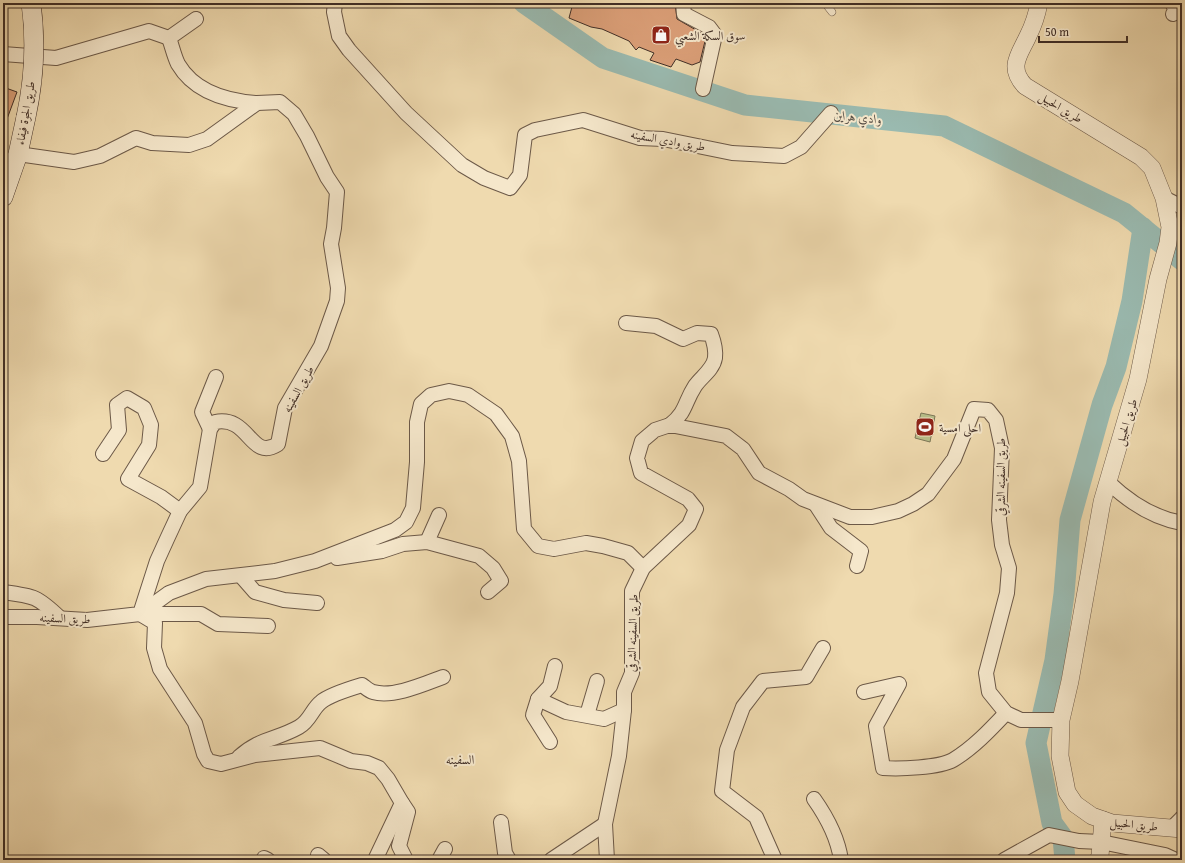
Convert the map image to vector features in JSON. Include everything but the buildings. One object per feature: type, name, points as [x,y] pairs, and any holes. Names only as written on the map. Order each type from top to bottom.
[{"type":"main road","name":"طريق الجوة فيفاء","points":[[3,197],[18,154],[31,93],[33,38],[31,3]]},
{"type":"street","name":"طريق وادي السفينه","points":[[335,3],[334,12],[340,36],[349,50],[406,113],[462,165],[484,178],[510,188],[520,175],[524,135],[535,130],[584,120],[640,138],[663,139],[732,153],[784,156],[801,147],[831,113]]},
{"type":"street","points":[[683,3],[684,14],[709,27],[715,35],[703,89]]},
{"type":"street","name":"طريق الحبيل","points":[[1039,3],[1028,37],[1018,54],[1016,62],[1018,79],[1026,86],[1140,157],[1152,168],[1164,198],[1170,227],[1138,379],[1108,482],[1097,529],[1070,681],[1061,720],[1060,756],[1067,792],[1075,804],[1092,816],[1112,823],[1143,826],[1179,825]]},
{"type":"street","points":[[3,54],[56,58],[149,31],[169,38],[196,19]]},
{"type":"street","name":"طريق السفينه","points":[[169,38],[179,65],[195,83],[213,95],[235,102],[280,102],[294,114],[307,136],[327,177],[337,192],[331,244],[338,288],[337,301],[321,346],[285,408],[278,444],[271,449],[264,449],[257,446],[239,426],[222,421],[214,422],[210,429]]},
{"type":"street","points":[[18,154],[74,162],[100,156],[136,138],[152,143],[189,145],[207,139],[257,103]]},
{"type":"street","points":[[1164,198],[1182,207]]},
{"type":"street","points":[[626,323],[656,326],[683,338],[697,333],[711,334],[715,346],[714,360],[707,373],[695,386],[681,416],[670,425]]},
{"type":"street","points":[[140,614],[156,561],[180,511],[200,487],[210,429],[202,412],[216,377]]},
{"type":"street","points":[[315,561],[395,530],[406,522],[413,508],[417,462],[417,422],[421,404],[431,395],[449,391],[468,395],[496,414],[512,436],[519,461],[524,529],[538,546],[554,549],[586,543],[603,546],[628,553],[643,568]]},
{"type":"street","points":[[103,454],[119,430],[117,404],[127,398],[144,408],[151,425],[149,445],[128,479],[162,497],[180,511]]},
{"type":"street","name":"طريق السفينه الشرقي","points":[[607,860],[605,824],[616,776],[624,710],[624,692],[632,673],[632,590],[643,568],[689,526],[696,509],[688,499],[641,473],[637,458],[642,442],[655,430],[670,425],[726,436],[743,449],[759,472],[816,505],[850,517],[872,517],[898,511],[914,504],[928,494],[954,459],[974,409],[988,410],[996,420],[1002,448],[999,520],[1002,545],[1009,568],[1007,593],[986,673],[989,692],[1006,713]]},
{"type":"street","points":[[1108,482],[1127,500],[1148,511],[1172,521],[1182,523]]},
{"type":"street","points":[[816,505],[832,528],[861,551],[857,566]]},
{"type":"street","points":[[427,542],[439,515]]},
{"type":"street","points":[[140,614],[169,593],[206,579],[275,571],[315,561],[382,551],[403,544],[427,542],[479,556],[493,568],[501,581],[488,592]]},
{"type":"street","points":[[242,576],[255,592],[284,600],[317,603]]},
{"type":"street","points":[[3,592],[31,595],[46,604],[60,618]]},
{"type":"street","points":[[140,614],[155,623],[154,648],[160,669],[194,722],[208,761],[221,764],[234,762],[255,755],[320,748],[351,761],[367,763],[379,768],[388,779],[408,812],[399,846],[406,860]]},
{"type":"street","name":"طريق السفينه","points":[[3,617],[87,620],[140,614],[201,614],[218,624],[268,626]]},
{"type":"street","points":[[776,860],[756,817],[722,791],[727,750],[743,707],[763,681],[806,677],[823,648]]},
{"type":"street","points":[[550,742],[534,715],[538,699],[550,686],[555,666]]},
{"type":"street","points":[[234,762],[258,742],[288,732],[307,722],[322,702],[354,687],[362,686],[372,692],[385,693],[415,688],[443,677]]},
{"type":"street","points":[[587,715],[597,681]]},
{"type":"street","points":[[864,692],[899,684],[876,726],[883,768],[906,769],[952,761],[981,739],[1006,713],[1021,720],[1061,720]]},
{"type":"street","points":[[538,699],[566,712],[604,719],[624,710]]},
{"type":"street","points":[[814,799],[821,810],[840,851],[841,860]]},
{"type":"street","points":[[375,860],[402,802]]},
{"type":"street","points":[[1098,860],[1103,820]]},
{"type":"street","points":[[501,822],[505,853],[509,860]]},
{"type":"street","points":[[551,860],[605,824]]},
{"type":"street","points":[[1004,860],[1049,836],[1079,841],[1101,842],[1165,855],[1176,860]]},
{"type":"lane","points":[[825,3],[832,12]]},
{"type":"green space","name":"احلى امسية","points":[[921,413],[935,416],[930,442],[915,438]]},
{"type":"waterway","name":"وادي هراين","points":[[524,3],[603,58],[745,105],[944,126],[1124,213],[1182,260]]},
{"type":"waterway","points":[[1065,860],[1063,838],[1052,823],[1036,743],[1055,660],[1064,594],[1070,520],[1102,405],[1116,367],[1132,301],[1143,228]]},
{"type":"place","name":"سوق السكة الشعبي","points":[[661,35]]},
{"type":"place","name":"احلى امسية","points":[[925,427]]},
{"type":"district","name":"السفينه","points":[[460,759]]}]
